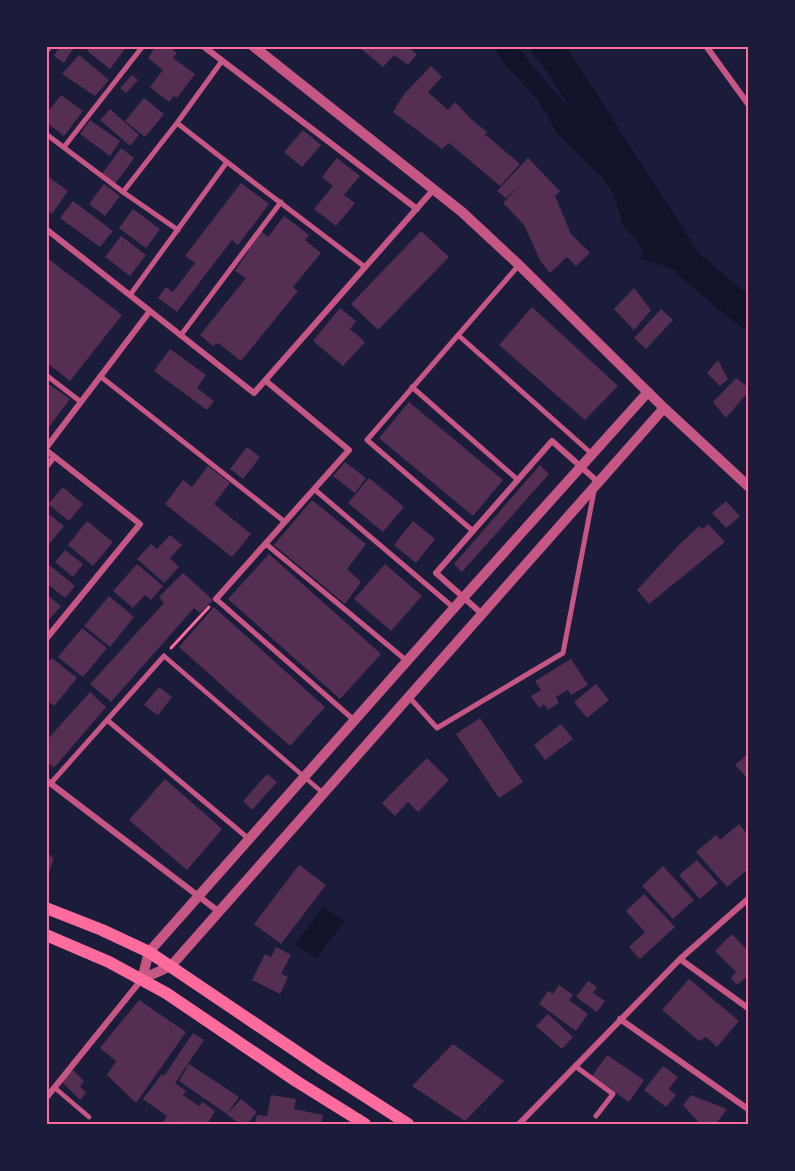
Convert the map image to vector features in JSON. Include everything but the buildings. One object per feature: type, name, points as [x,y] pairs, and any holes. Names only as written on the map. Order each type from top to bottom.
[{"type":"main road","points":[[46,908],[149,952],[408,1125]]},
{"type":"main road","points":[[46,935],[142,979],[365,1125]]},
{"type":"street","points":[[46,52],[50,46]]},
{"type":"street","points":[[64,147],[143,46]]},
{"type":"street","points":[[203,46],[417,209]]},
{"type":"street","points":[[253,46],[435,189],[519,265],[664,408],[748,486]]},
{"type":"street","points":[[706,46],[748,104]]},
{"type":"street","points":[[123,192],[222,61]]},
{"type":"street","points":[[177,123],[365,267]]},
{"type":"street","points":[[46,134],[178,230]]},
{"type":"street","points":[[130,295],[227,162]]},
{"type":"street","points":[[46,229],[254,393],[435,189]]},
{"type":"street","points":[[181,335],[281,202]]},
{"type":"street","points":[[473,531],[367,440],[519,265]]},
{"type":"street","points":[[46,639],[140,524],[46,449],[150,311]]},
{"type":"street","points":[[458,335],[592,454]]},
{"type":"street","points":[[46,375],[81,402]]},
{"type":"street","points":[[100,376],[285,522]]},
{"type":"street","points":[[266,381],[349,450],[216,599],[354,720]]},
{"type":"street","points":[[412,387],[518,480]]},
{"type":"street","points":[[46,1098],[142,979],[149,952],[648,392]]},
{"type":"street","points":[[142,979],[171,966],[664,408]]},
{"type":"street","points":[[482,614],[436,573],[552,441],[596,484]]},
{"type":"street","points":[[46,467],[54,457]]},
{"type":"street","points":[[408,696],[437,728],[563,653],[596,484]]},
{"type":"street","points":[[314,489],[454,608]]},
{"type":"street","points":[[266,544],[407,661]]},
{"type":"street","points":[[164,656],[49,781],[218,911]]},
{"type":"street","points":[[107,720],[249,839]]},
{"type":"street","points":[[519,1125],[680,959],[748,899]]},
{"type":"street","points":[[680,959],[748,1008]]},
{"type":"street","points":[[620,1019],[748,1109]]},
{"type":"street","points":[[575,1066],[613,1094],[596,1116]]},
{"type":"lane","points":[[164,656],[323,793]]},
{"type":"lane","points":[[55,1088],[89,1117]]},
{"type":"path","points":[[164,656],[216,599]]},
{"type":"shaded area","points":[[494,47],[520,47],[529,62],[585,127],[597,148],[618,169],[663,238],[674,259],[674,269],[641,259],[643,253],[637,240],[624,227],[613,193],[602,177],[557,133],[538,100],[504,63]]},
{"type":"shaded area","points":[[324,907],[345,921],[316,958],[295,944]]},
{"type":"waterway","points":[[546,46],[688,264],[748,314]]}]
